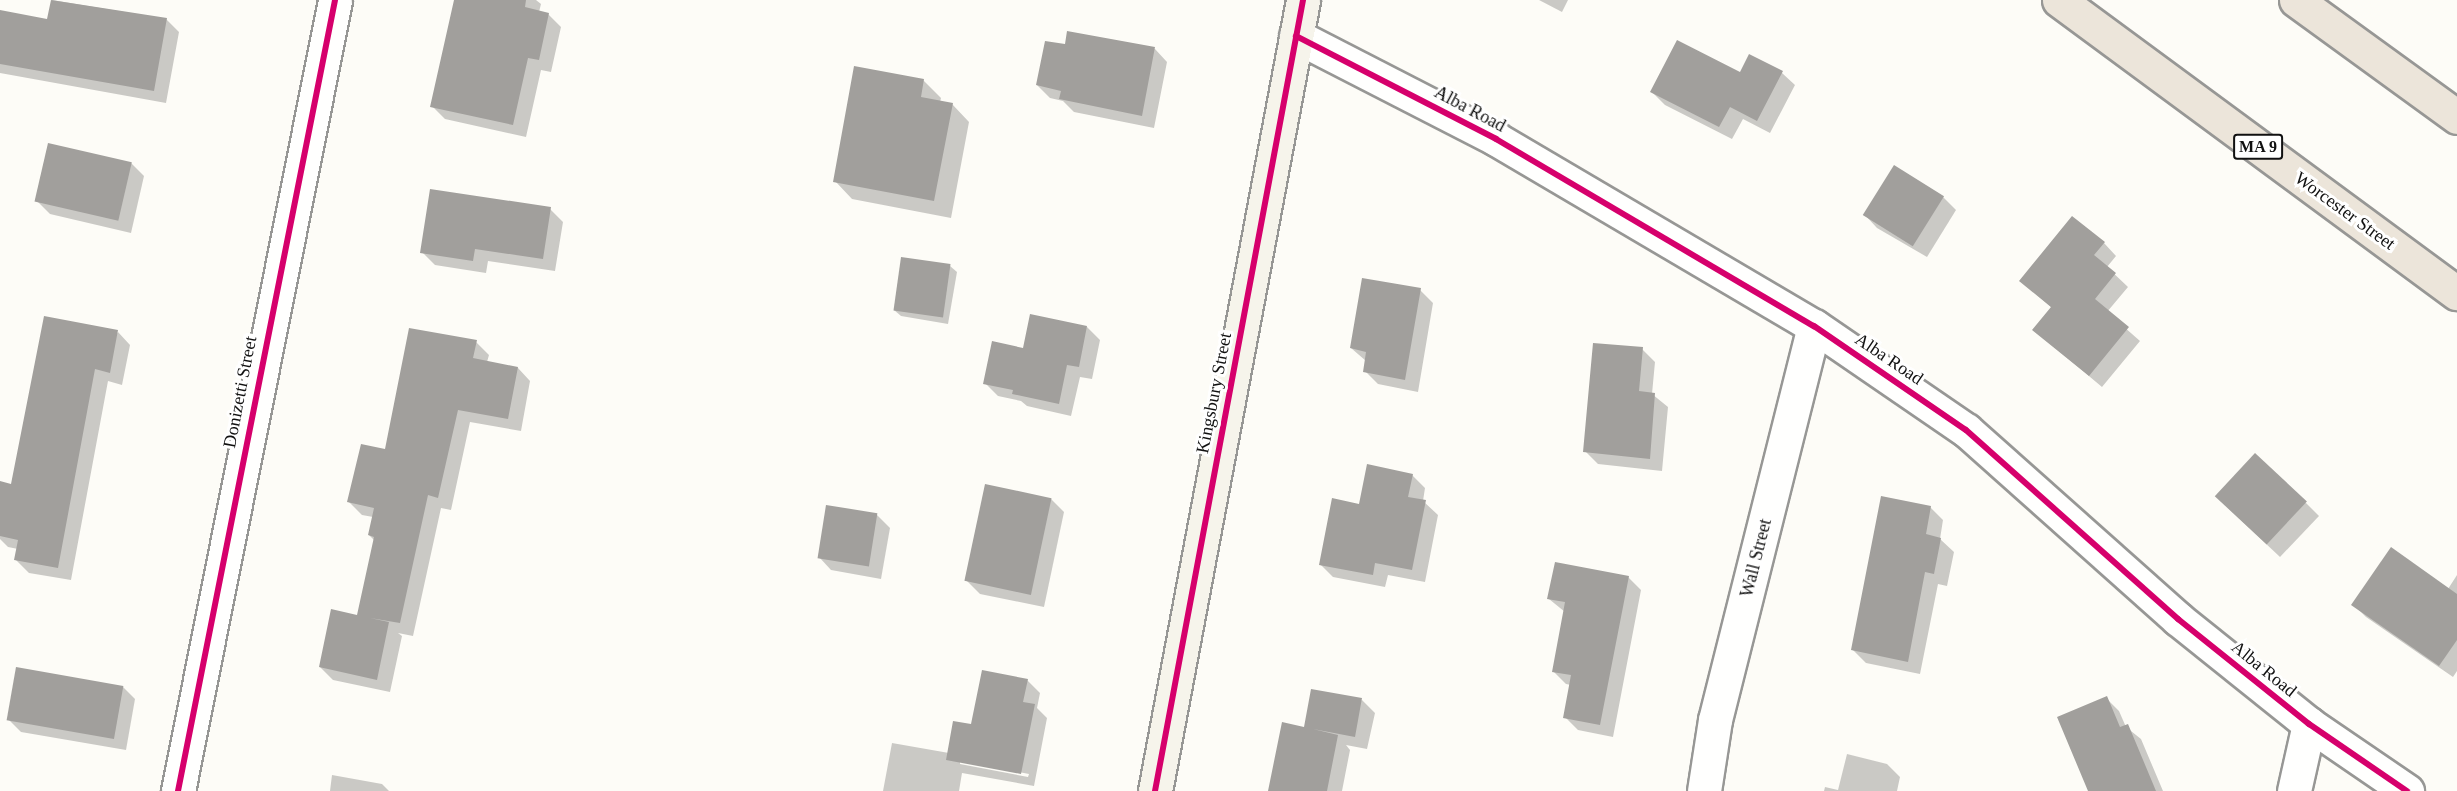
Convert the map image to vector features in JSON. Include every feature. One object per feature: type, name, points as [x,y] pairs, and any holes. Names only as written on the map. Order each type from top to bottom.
[{"type":"highway","name":"Worcester Street","points":[[2060,0],[2457,293]]},
{"type":"highway","points":[[2296,0],[2457,117]]},
{"type":"main road","name":"Kingsbury Street","points":[[1155,791],[1303,0]]},
{"type":"street","name":"Donizetti Street","points":[[178,791],[335,0]]},
{"type":"street","name":"Alba Road","points":[[1296,36],[1496,139],[1814,326],[1966,430],[2178,619],[2309,724],[2407,791]]},
{"type":"street","name":"Wall Street","points":[[1704,791],[1715,720],[1814,326]]},
{"type":"street","points":[[2294,791],[2309,724]]},
{"type":"building","points":[[51,0],[167,18],[154,91],[0,64],[0,10],[47,19]]},
{"type":"building","points":[[454,0],[526,0],[525,7],[549,13],[539,60],[528,58],[513,125],[430,107]]},
{"type":"building","points":[[1067,31],[1155,47],[1142,116],[1059,99],[1061,91],[1036,85],[1045,41],[1065,44]]},
{"type":"building","points":[[1677,40],[1740,72],[1749,54],[1783,71],[1757,121],[1730,107],[1719,127],[1650,92]]},
{"type":"building","points":[[854,66],[924,79],[921,97],[953,103],[934,201],[833,182]]},
{"type":"building","points":[[48,143],[132,162],[118,221],[35,201]]},
{"type":"building","points":[[1894,165],[1944,196],[1913,246],[1863,215]]},
{"type":"building","points":[[430,189],[551,207],[543,259],[475,249],[473,261],[420,253]]},
{"type":"building","points":[[2072,216],[2105,242],[2094,255],[2116,273],[2095,299],[2129,327],[2089,376],[2032,330],[2051,307],[2019,281]]},
{"type":"building","points":[[901,257],[951,264],[943,317],[893,310]]},
{"type":"building","points":[[1362,278],[1421,288],[1405,380],[1363,372],[1366,352],[1350,348]]},
{"type":"building","points":[[1030,314],[1087,326],[1079,367],[1067,365],[1059,404],[1012,394],[1013,390],[983,384],[992,341],[1023,348]]},
{"type":"building","points":[[44,316],[118,330],[110,373],[95,369],[58,568],[14,560],[18,540],[0,536],[0,481],[11,484]]},
{"type":"building","points":[[409,328],[477,340],[473,358],[518,367],[508,419],[458,410],[438,498],[428,495],[400,623],[370,618],[389,622],[377,680],[319,667],[331,609],[357,615],[374,537],[368,535],[374,508],[347,502],[361,444],[385,449]]},
{"type":"building","points":[[1593,343],[1643,347],[1639,391],[1655,393],[1650,459],[1583,452]]},
{"type":"building","points":[[2255,453],[2307,501],[2267,545],[2215,496]]},
{"type":"building","points":[[1367,464],[1413,474],[1408,497],[1426,500],[1412,570],[1375,563],[1373,575],[1319,565],[1332,498],[1359,504]]},
{"type":"building","points":[[985,484],[1052,498],[1031,595],[964,581]]},
{"type":"building","points":[[1881,496],[1931,506],[1926,534],[1941,538],[1934,574],[1925,572],[1908,662],[1851,650]]},
{"type":"building","points":[[826,505],[877,513],[869,566],[818,558]]},
{"type":"building","points":[[2391,547],[2457,594],[2457,640],[2439,666],[2351,605]]},
{"type":"building","points":[[1555,562],[1629,576],[1600,725],[1563,718],[1571,675],[1552,672],[1565,602],[1547,599]]},
{"type":"building","points":[[16,667],[123,686],[114,739],[7,720]]},
{"type":"building","points":[[982,670],[1028,679],[1023,702],[1035,704],[1021,774],[946,760],[953,721],[971,724]]},
{"type":"building","points":[[1311,689],[1362,698],[1355,737],[1313,729],[1338,735],[1327,791],[1268,791],[1282,722],[1304,727]]},
{"type":"building","points":[[2107,696],[2120,727],[2128,724],[2156,791],[2088,791],[2057,717]]},
{"type":"cycle path","points":[[178,791],[335,0]]},
{"type":"cycle path","points":[[1155,791],[1303,0]]},
{"type":"cycle path","points":[[1296,36],[1496,139],[1814,326],[1966,430],[2178,619],[2309,724],[2407,791]]}]
